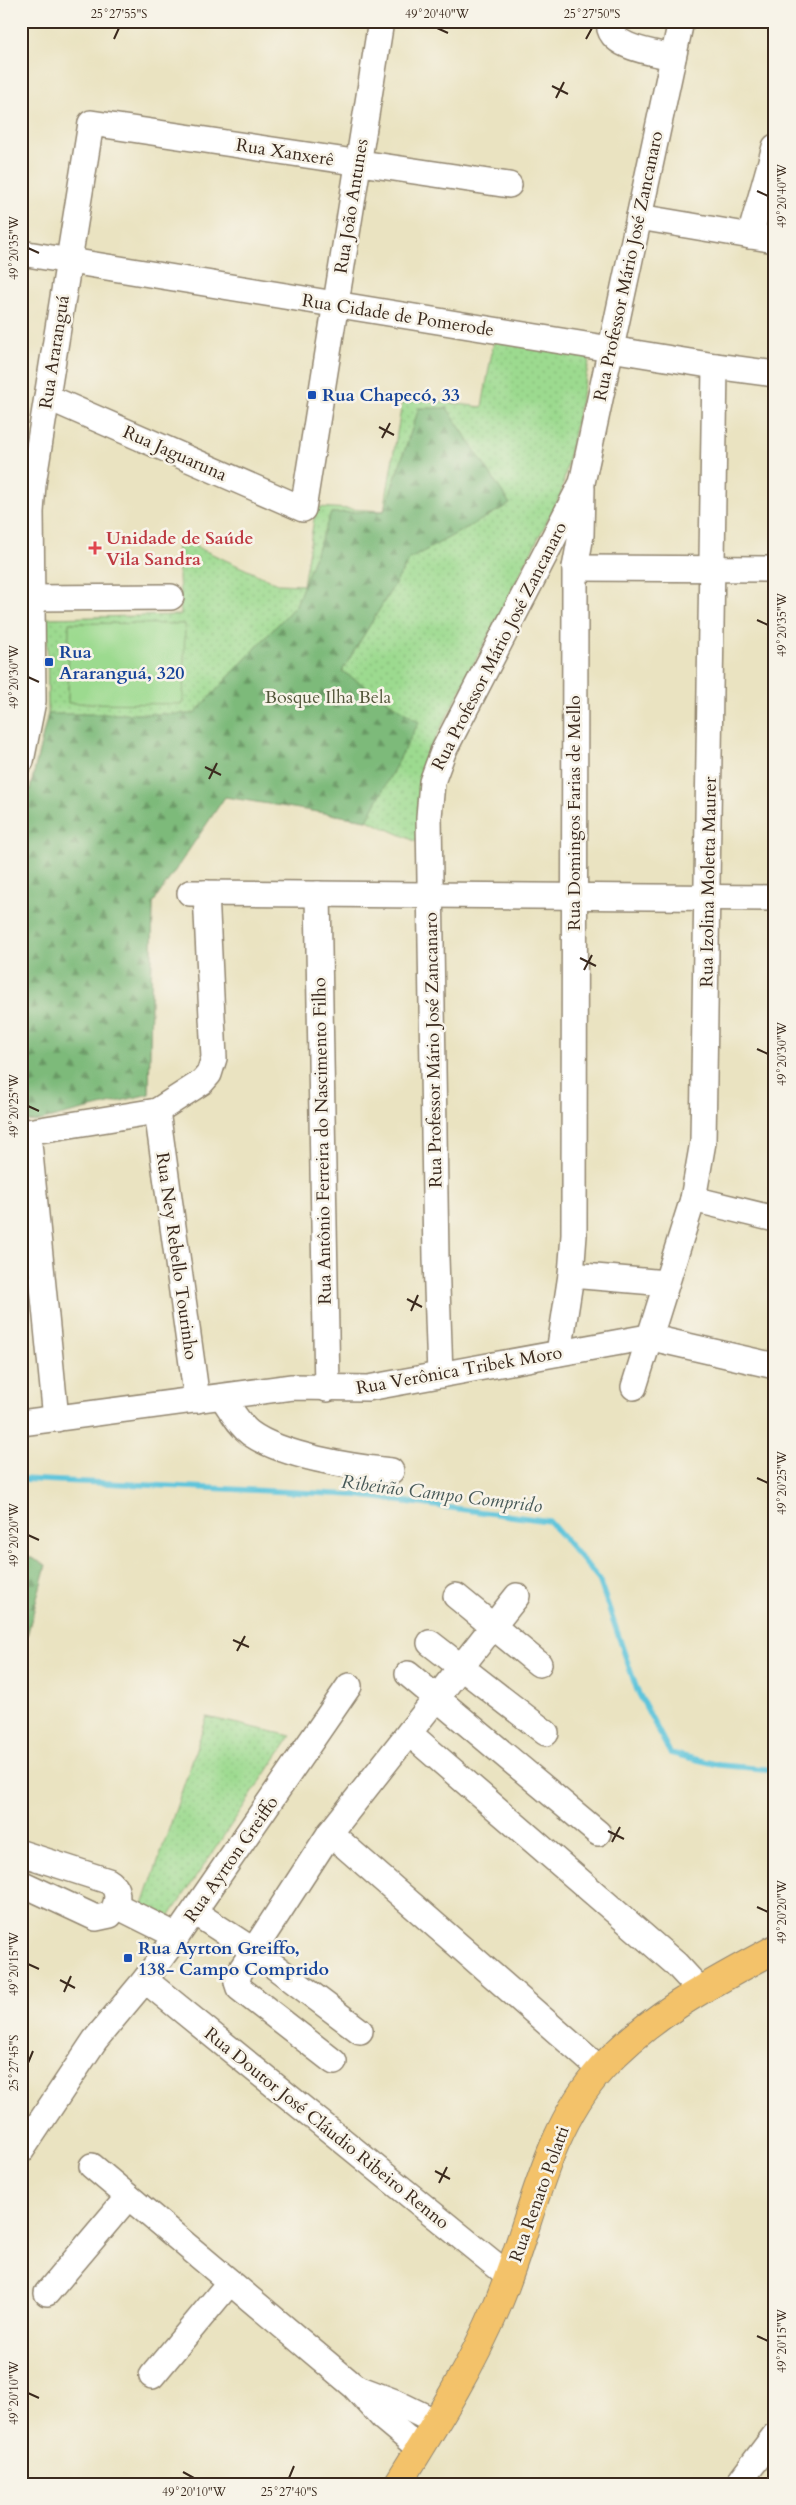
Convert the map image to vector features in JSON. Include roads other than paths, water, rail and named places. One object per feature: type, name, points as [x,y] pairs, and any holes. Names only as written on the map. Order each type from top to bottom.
[{"type":"main road","name":"Rua Renato Polatti","points":[[398,2484],[436,2422],[484,2336],[509,2276],[555,2145],[583,2093],[600,2070],[648,2025],[700,1990],[775,1949]]},
{"type":"street","name":"Rua João Antunes","points":[[302,509],[381,21]]},
{"type":"street","points":[[610,21],[609,27],[614,38],[624,44],[673,57]]},
{"type":"street","name":"Rua Professor Mário José Zancanaro","points":[[440,1375],[436,1248],[430,800],[437,767],[582,483],[681,21]]},
{"type":"street","name":"Rua Xanxerê","points":[[91,123],[509,185]]},
{"type":"street","name":"Rua Araranguá","points":[[21,761],[27,698],[32,598],[32,497],[46,397],[91,123]]},
{"type":"street","points":[[750,236],[775,148]]},
{"type":"street","points":[[639,217],[775,240]]},
{"type":"street","name":"Rua Cidade de Pomerode","points":[[21,253],[715,366],[775,374]]},
{"type":"street","name":"Rua Izolina Moletta Maurer","points":[[634,1387],[648,1338],[694,1200],[700,1171],[705,1113],[715,366]]},
{"type":"street","name":"Rua Jaguaruna","points":[[46,397],[302,509]]},
{"type":"street","name":"Rua Domingos Farias de Mello","points":[[559,1353],[571,1275],[574,1235],[575,568],[581,535],[582,483]]},
{"type":"street","points":[[575,568],[775,569]]},
{"type":"street","points":[[32,598],[171,597]]},
{"type":"street","points":[[56,1420],[24,1133],[157,1111],[202,1082],[213,1066],[198,893],[775,898]]},
{"type":"street","name":"Rua Antônio Ferreira do Nascimento Filho","points":[[318,894],[327,1389]]},
{"type":"street","name":"Rua Ney Rebello Tourinho","points":[[157,1111],[197,1400]]},
{"type":"street","points":[[694,1200],[775,1219]]},
{"type":"street","points":[[571,1275],[666,1283]]},
{"type":"street","name":"Rua Verônica Tribek Moro","points":[[21,1423],[56,1420],[292,1387],[327,1389],[368,1388],[648,1338],[775,1366]]},
{"type":"street","points":[[222,1397],[240,1423],[251,1433],[265,1441],[337,1464],[391,1471]]},
{"type":"street","points":[[456,1596],[539,1664]]},
{"type":"street","points":[[334,2062],[239,1988],[237,1982],[239,1973],[330,1833],[517,1596]]},
{"type":"street","points":[[430,1643],[546,1733]]},
{"type":"street","points":[[408,1674],[598,1833]]},
{"type":"street","name":"Rua Ayrton Greiffo","points":[[21,2150],[95,2040],[144,1980],[194,1912],[349,1686]]},
{"type":"street","points":[[409,1733],[676,1964],[700,1990]]},
{"type":"street","points":[[330,1833],[600,2070]]},
{"type":"street","points":[[21,1853],[108,1881],[113,1884],[117,1892],[117,1906],[110,1915],[96,1918],[21,1883]]},
{"type":"street","points":[[117,1906],[177,1936]]},
{"type":"street","points":[[194,1912],[254,1951],[360,2031]]},
{"type":"street","name":"Rua Doutor José Cláudio Ribeiro Renno","points":[[144,1980],[509,2276]]},
{"type":"street","points":[[92,2166],[355,2387],[384,2419],[420,2449]]},
{"type":"street","points":[[47,2293],[128,2197]]},
{"type":"street","points":[[152,2376],[230,2282]]},
{"type":"street","points":[[355,2387],[395,2402],[436,2422]]},
{"type":"street","points":[[738,2484],[775,2435]]},
{"type":"waterway","name":"Ribeirão Campo Comprido","points":[[21,1479],[355,1495],[549,1521],[599,1579],[637,1690],[670,1753],[719,1765],[775,1770]]},
{"type":"place","name":"Rua Chapecó, 33","points":[[312,395]]},
{"type":"place","name":"Unidade de Saúde Vila Sandra","points":[[95,548]]},
{"type":"place","name":"Rua Araranguá, 320","points":[[49,662]]},
{"type":"place","name":"Rua Ayrton Greiffo, 138- Campo Comprido","points":[[128,1958]]},
{"type":"park label","name":"Bosque Ilha Bela","points":[[328,697]]}]
